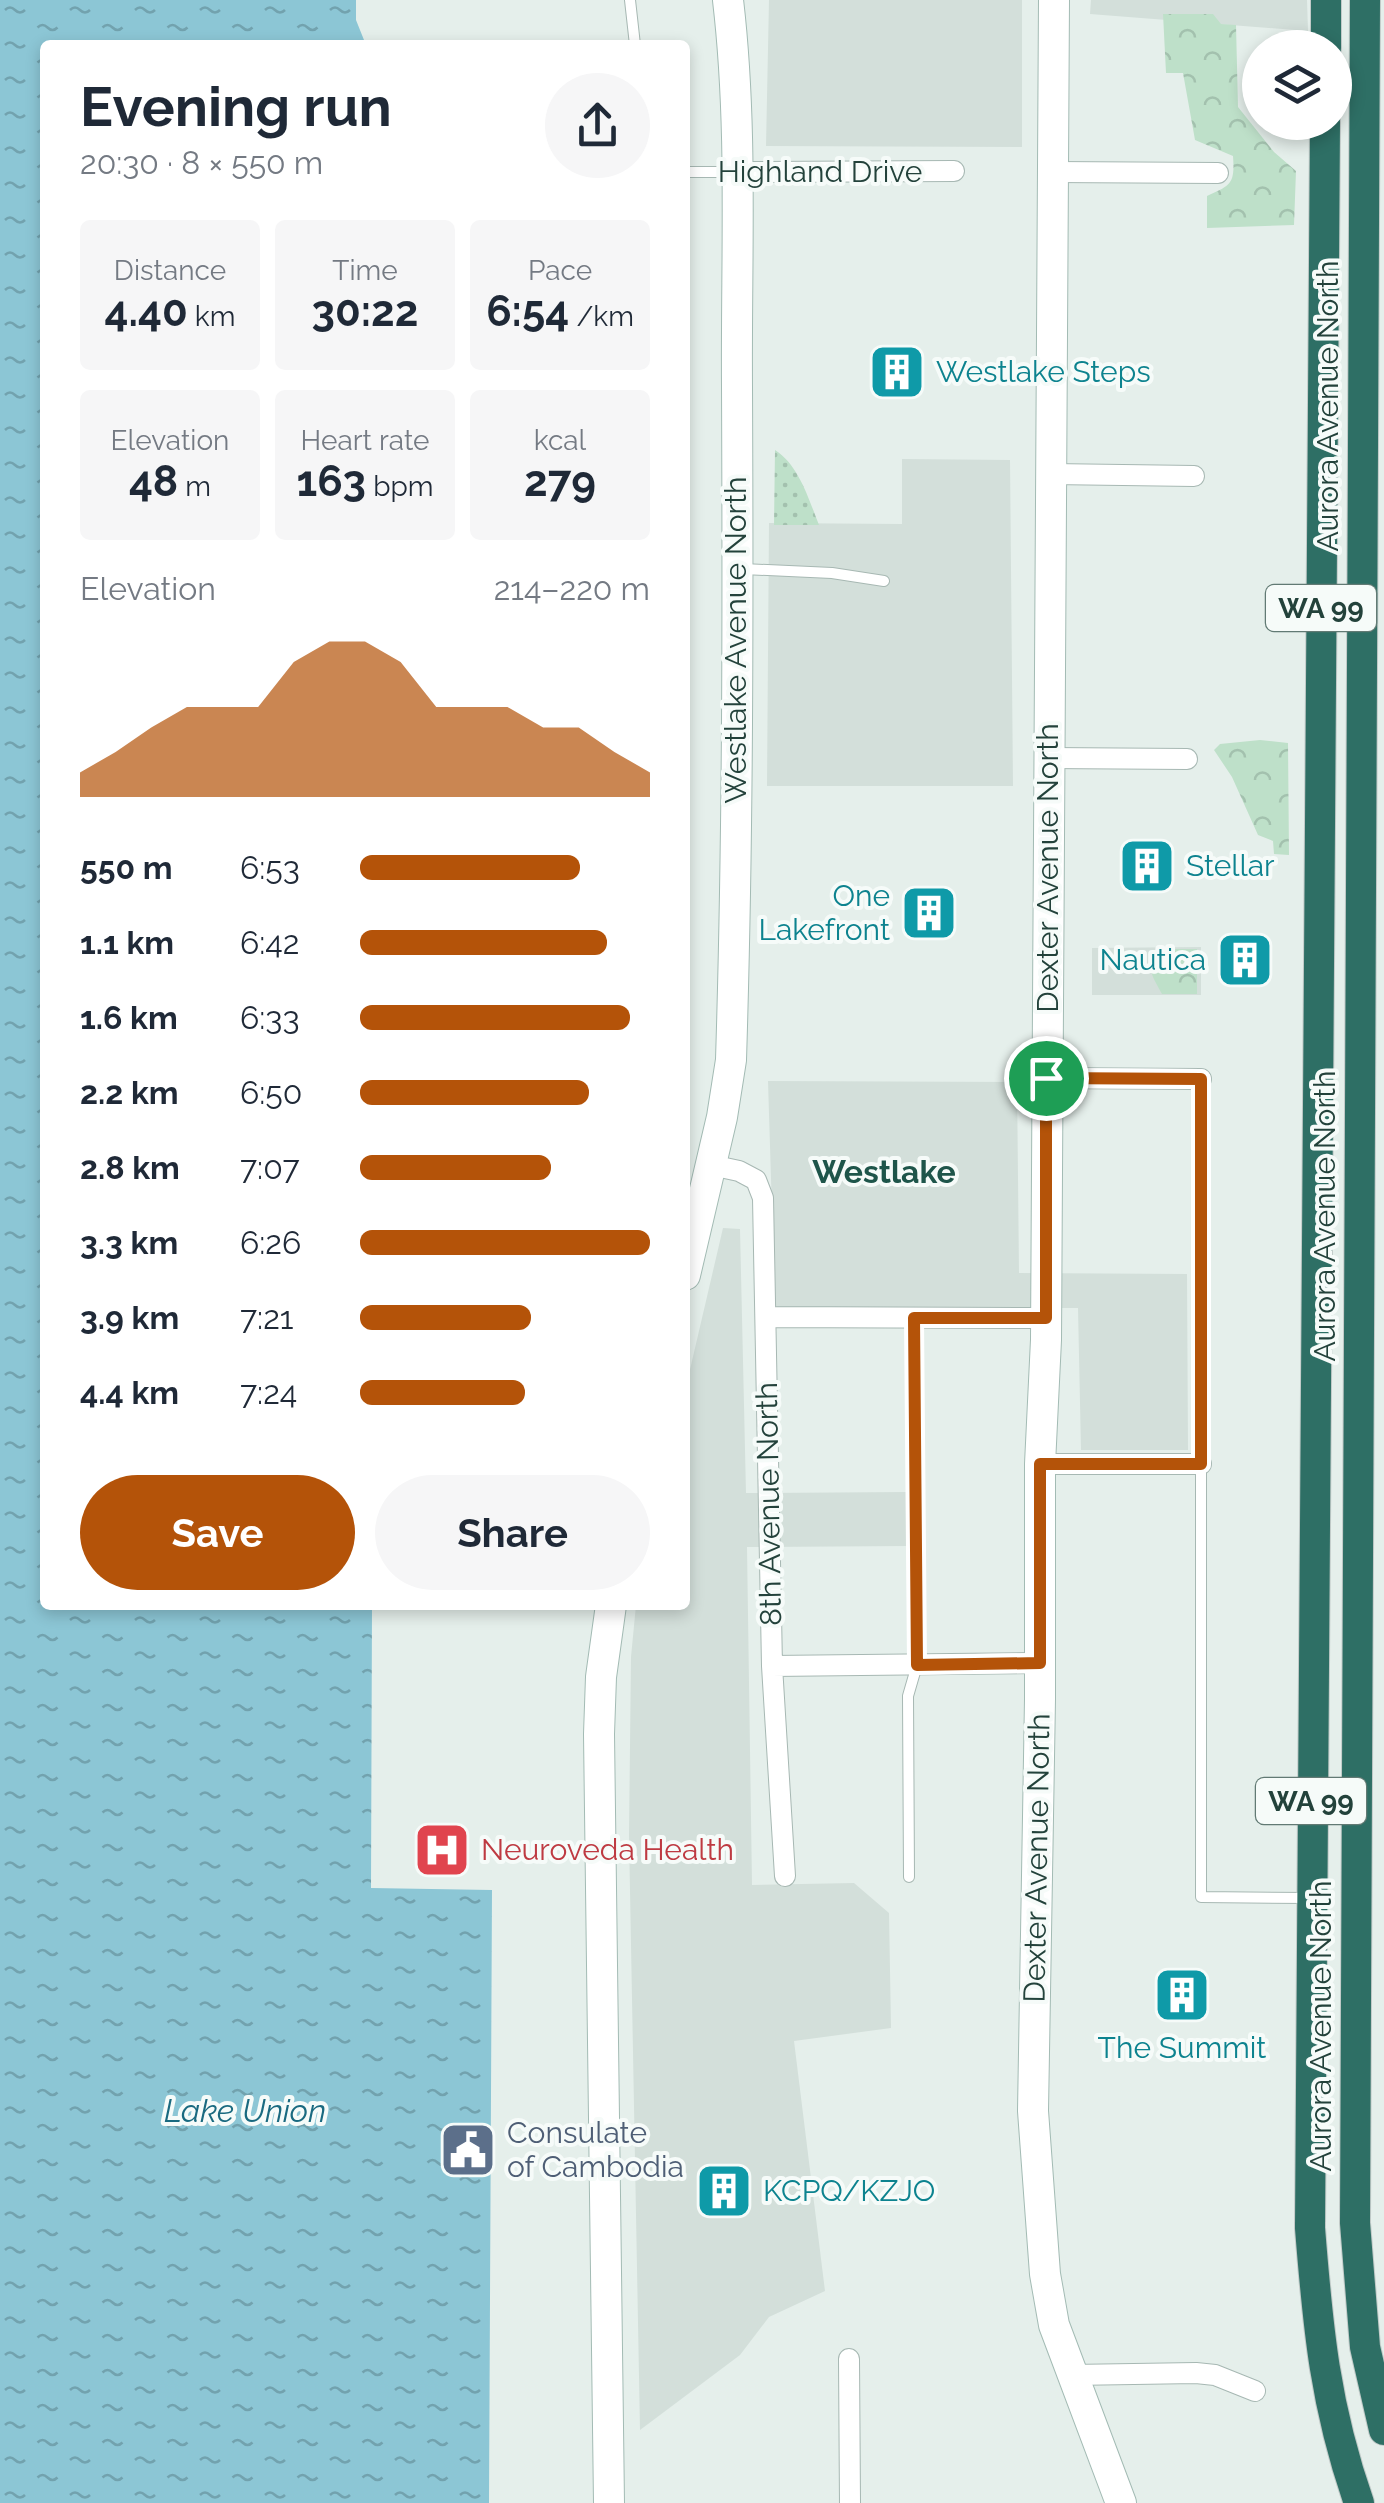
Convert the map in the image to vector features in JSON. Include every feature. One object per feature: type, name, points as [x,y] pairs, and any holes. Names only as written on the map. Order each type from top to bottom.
[{"type":"highway","points":[[1326,0],[1326,30]]},
{"type":"highway","name":"Aurora Avenue North","points":[[1365,0],[1374,171],[1373,476],[1355,2223],[1365,2347],[1384,2430]]},
{"type":"highway","name":"Aurora Avenue North","points":[[1325,140],[1310,2228],[1330,2408],[1359,2503]]},
{"type":"main road","name":"Westlake Avenue North","points":[[690,1255],[731,1060],[737,172],[728,0]]},
{"type":"main road","name":"Dexter Avenue North","points":[[1054,0],[1046,1318],[1040,1464],[1033,2111],[1045,2274],[1054,2325],[1121,2503]]},
{"type":"main road","points":[[609,2503],[599,1734],[601,1677],[610,1610]]},
{"type":"street","name":"Highland Drive","points":[[737,172],[954,171]]},
{"type":"street","points":[[1054,172],[1218,174]]},
{"type":"street","points":[[1051,474],[1194,476]]},
{"type":"street","points":[[1049,758],[1188,760]]},
{"type":"street","points":[[1046,1078],[1201,1079]]},
{"type":"street","name":"8th Avenue North","points":[[711,1166],[738,1171],[756,1180],[763,1198],[772,1666],[786,1876]]},
{"type":"street","points":[[766,1318],[1046,1318]]},
{"type":"street","points":[[1040,1464],[1201,1464]]},
{"type":"street","points":[[772,1666],[1040,1663]]},
{"type":"street","points":[[849,2359],[850,2503]]},
{"type":"street","points":[[1071,2374],[1215,2375],[1255,2391]]},
{"type":"lane","points":[[630,0],[634,40]]},
{"type":"lane","name":"Highland Drive","points":[[690,172],[737,172]]},
{"type":"lane","points":[[737,568],[884,581]]},
{"type":"lane","points":[[1201,1079],[1201,1897],[1310,1898]]},
{"type":"lane","points":[[909,1877],[908,1696],[917,1665],[914,1318]]},
{"type":"shaded area","points":[[769,0],[1022,0],[1022,147],[766,146]]},
{"type":"shaded area","points":[[1091,0],[1307,0],[1308,30],[1295,30],[1090,14]]},
{"type":"shaded area","points":[[902,459],[1010,460],[1013,786],[767,786],[769,523],[902,524]]},
{"type":"shaded area","points":[[1201,947],[1201,995],[1092,995],[1092,948]]},
{"type":"shaded area","points":[[768,1081],[1017,1082],[1019,1273],[1187,1274],[1188,1450],[1081,1450],[1078,1308],[775,1308]]},
{"type":"shaded area","points":[[723,1228],[740,1229],[746,1493],[907,1492],[907,1546],[747,1547],[752,1885],[854,1883],[889,1913],[891,2028],[794,2041],[825,2291],[769,2317],[740,2355],[640,2430],[629,1836],[631,1657],[636,1610],[690,1610],[690,1370]]},
{"type":"green space","points":[[1163,14],[1213,14],[1221,24],[1236,25],[1242,140],[1264,140],[1296,171],[1294,225],[1207,228],[1207,196],[1230,182],[1233,156],[1195,140],[1183,73],[1166,73]]},
{"type":"green space","points":[[775,450],[797,474],[819,525],[774,525]]},
{"type":"green space","points":[[1260,740],[1288,743],[1289,855],[1274,854],[1273,841],[1258,835],[1232,777],[1214,750],[1220,744]]},
{"type":"green space","points":[[1158,949],[1197,949],[1197,994],[1162,994],[1150,965]]},
{"type":"water","name":"Lake Union","points":[[0,0],[356,0],[356,20],[364,40],[40,40],[40,1610],[372,1610],[371,1888],[492,1890],[489,2503],[0,2503]]},
{"type":"place","name":"Westlake Steps","points":[[897,372]]},
{"type":"place","name":"Stellar","points":[[1147,866]]},
{"type":"place","name":"One Lakefront","points":[[929,913]]},
{"type":"place","name":"Nautica","points":[[1245,960]]},
{"type":"place","name":"Neuroveda Health","points":[[442,1850]]},
{"type":"place","name":"The Summit","points":[[1182,1995]]},
{"type":"place","name":"Consulate of Cambodia","points":[[468,2150]]},
{"type":"place","name":"KCPQ/KZJO","points":[[724,2191]]},
{"type":"district","name":"Westlake","points":[[884,1172]]},
{"type":"route","points":[[1046,1078],[1201,1079],[1201,1464],[1040,1464],[1040,1663],[917,1665],[914,1318],[1046,1318],[1046,1078]]}]
